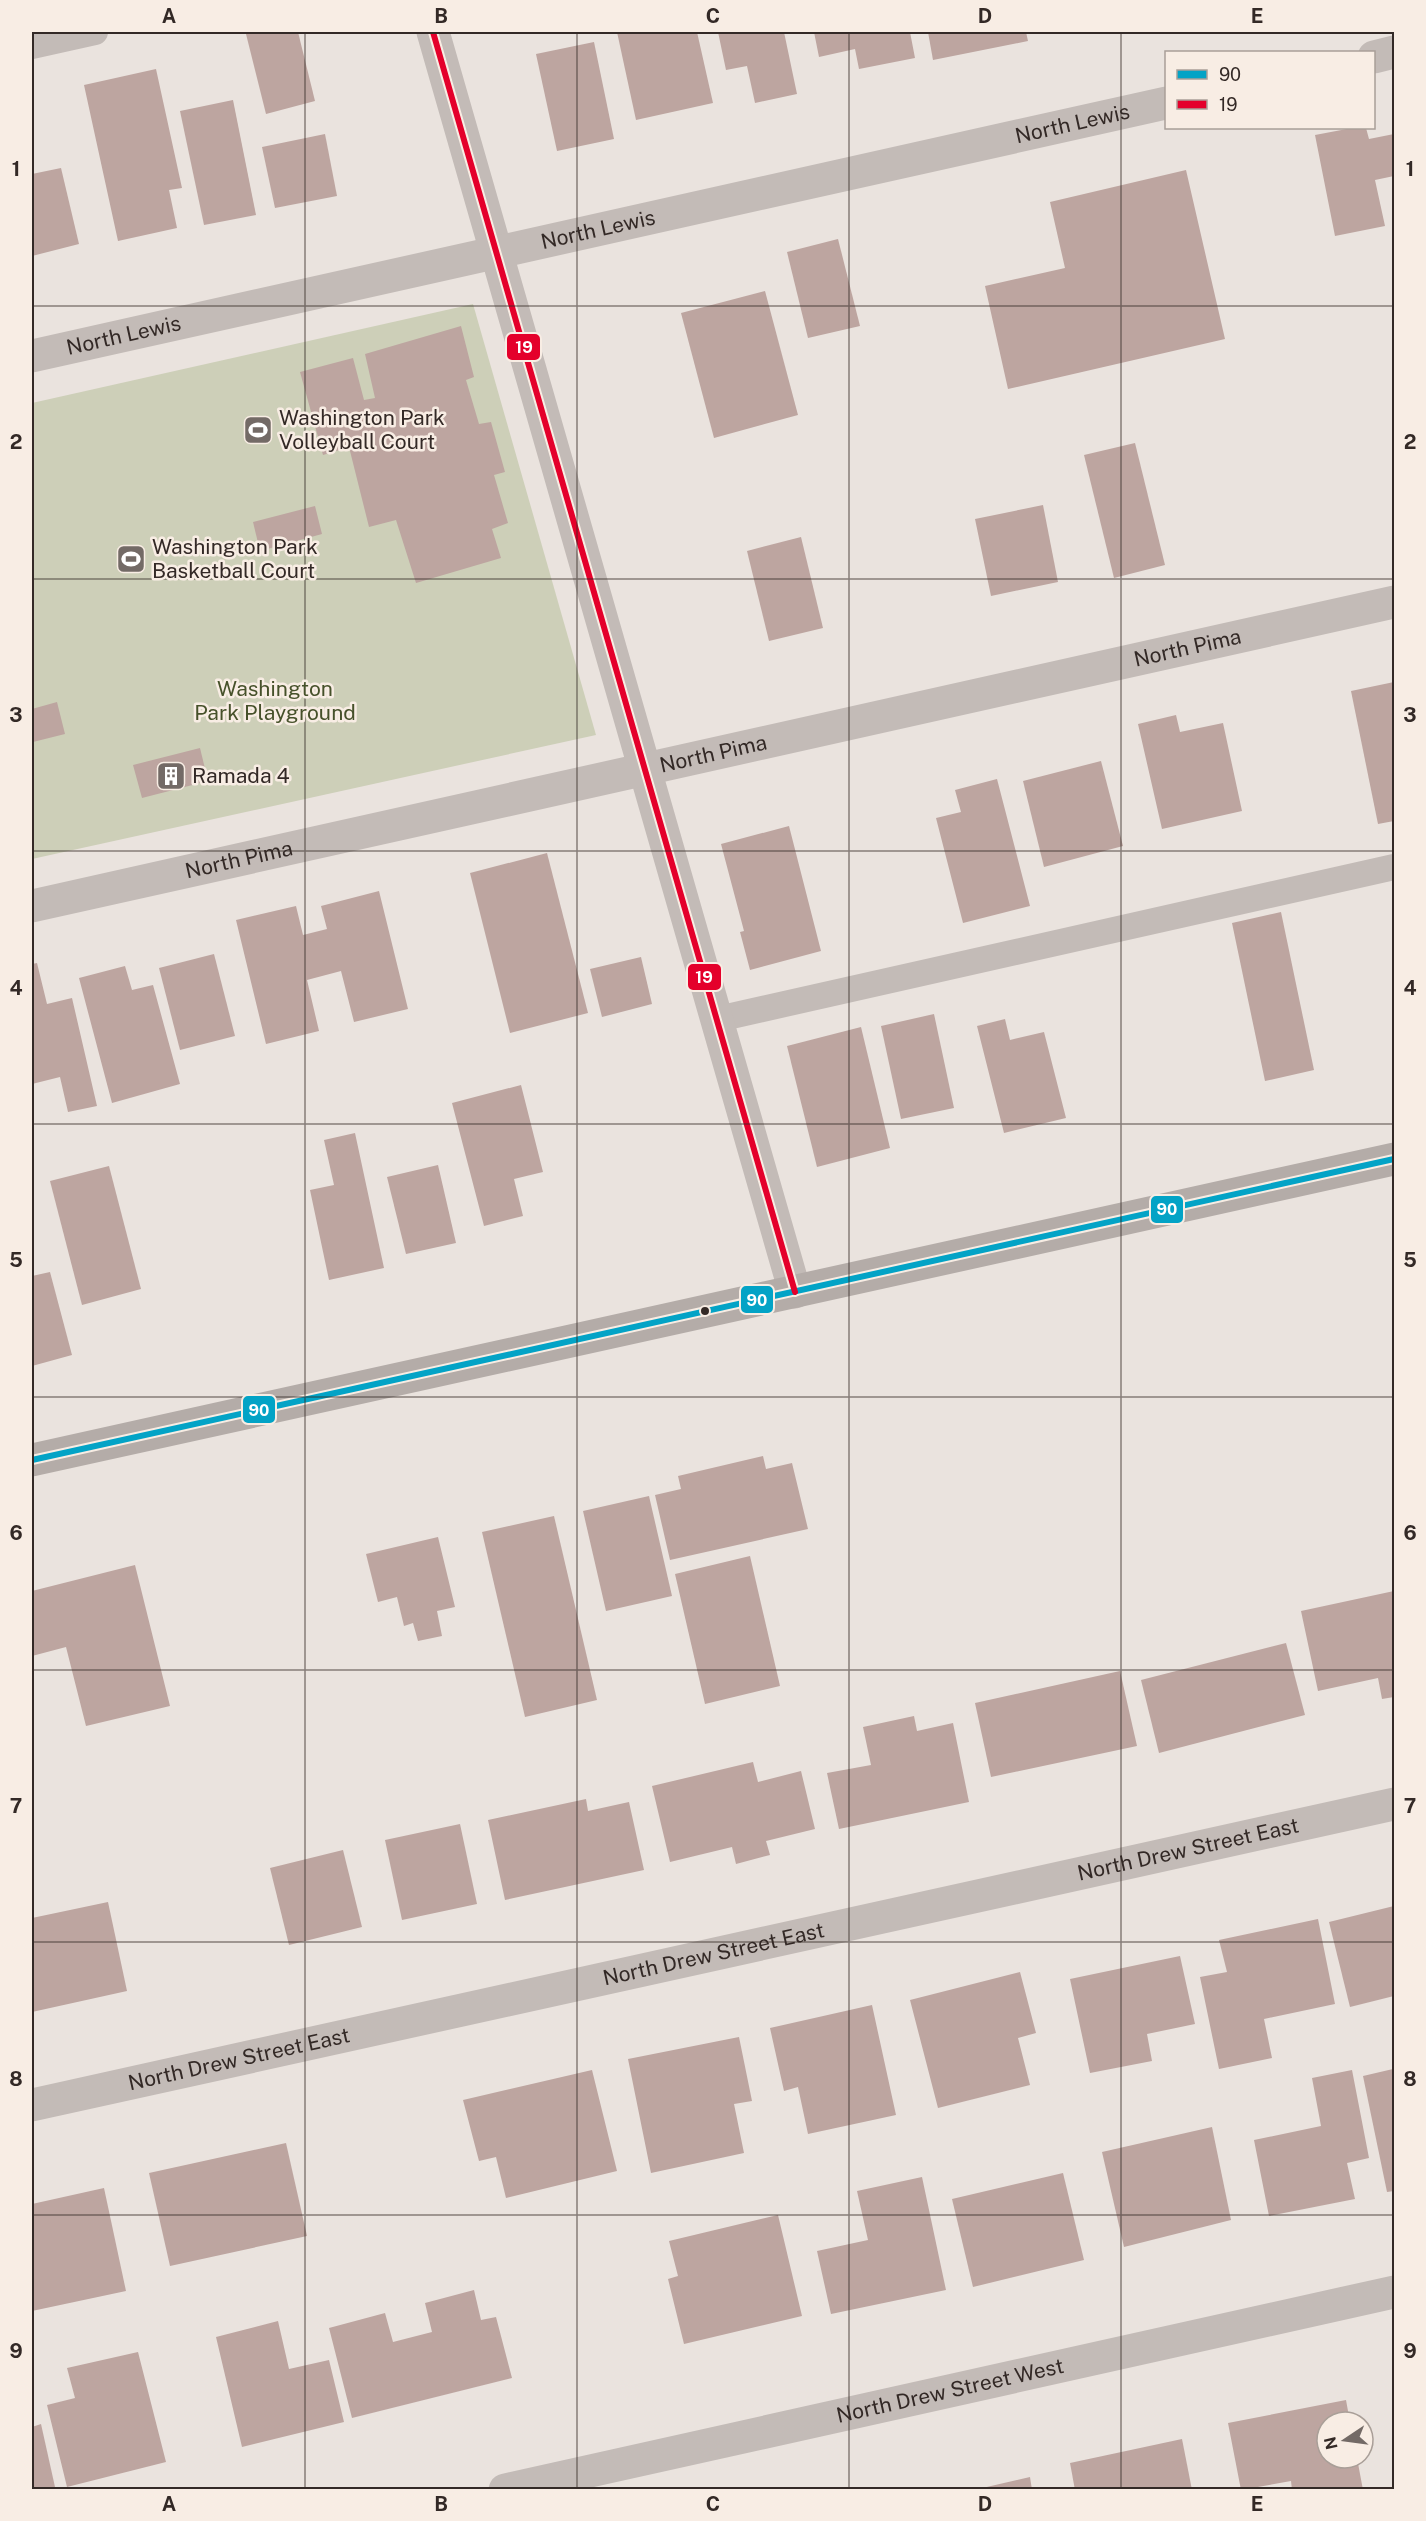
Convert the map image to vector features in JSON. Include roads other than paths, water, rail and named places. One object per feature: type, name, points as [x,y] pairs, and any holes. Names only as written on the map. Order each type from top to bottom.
[{"type":"street","points":[[433,32],[795,1292]]},
{"type":"street","points":[[1375,57],[1395,52]]},
{"type":"street","name":"North Lewis","points":[[32,356],[1165,103]]},
{"type":"street","name":"North Pima","points":[[32,906],[1395,602]]},
{"type":"street","points":[[32,1460],[1395,1159]]},
{"type":"street","name":"North Drew Street East","points":[[32,2105],[1395,1804]]},
{"type":"street","name":"North Drew Street West","points":[[505,2490],[1395,2292]]},
{"type":"lane","points":[[32,46],[94,32]]},
{"type":"lane","points":[[718,1019],[1395,867]]},
{"type":"place","name":"Washington Park Volleyball Court","points":[[258,430]]},
{"type":"place","name":"Washington Park Basketball Court","points":[[131,559]]},
{"type":"place","name":"Ramada 4","points":[[171,776]]},
{"type":"park label","name":"Washington Park Playground","points":[[275,701]]}]
